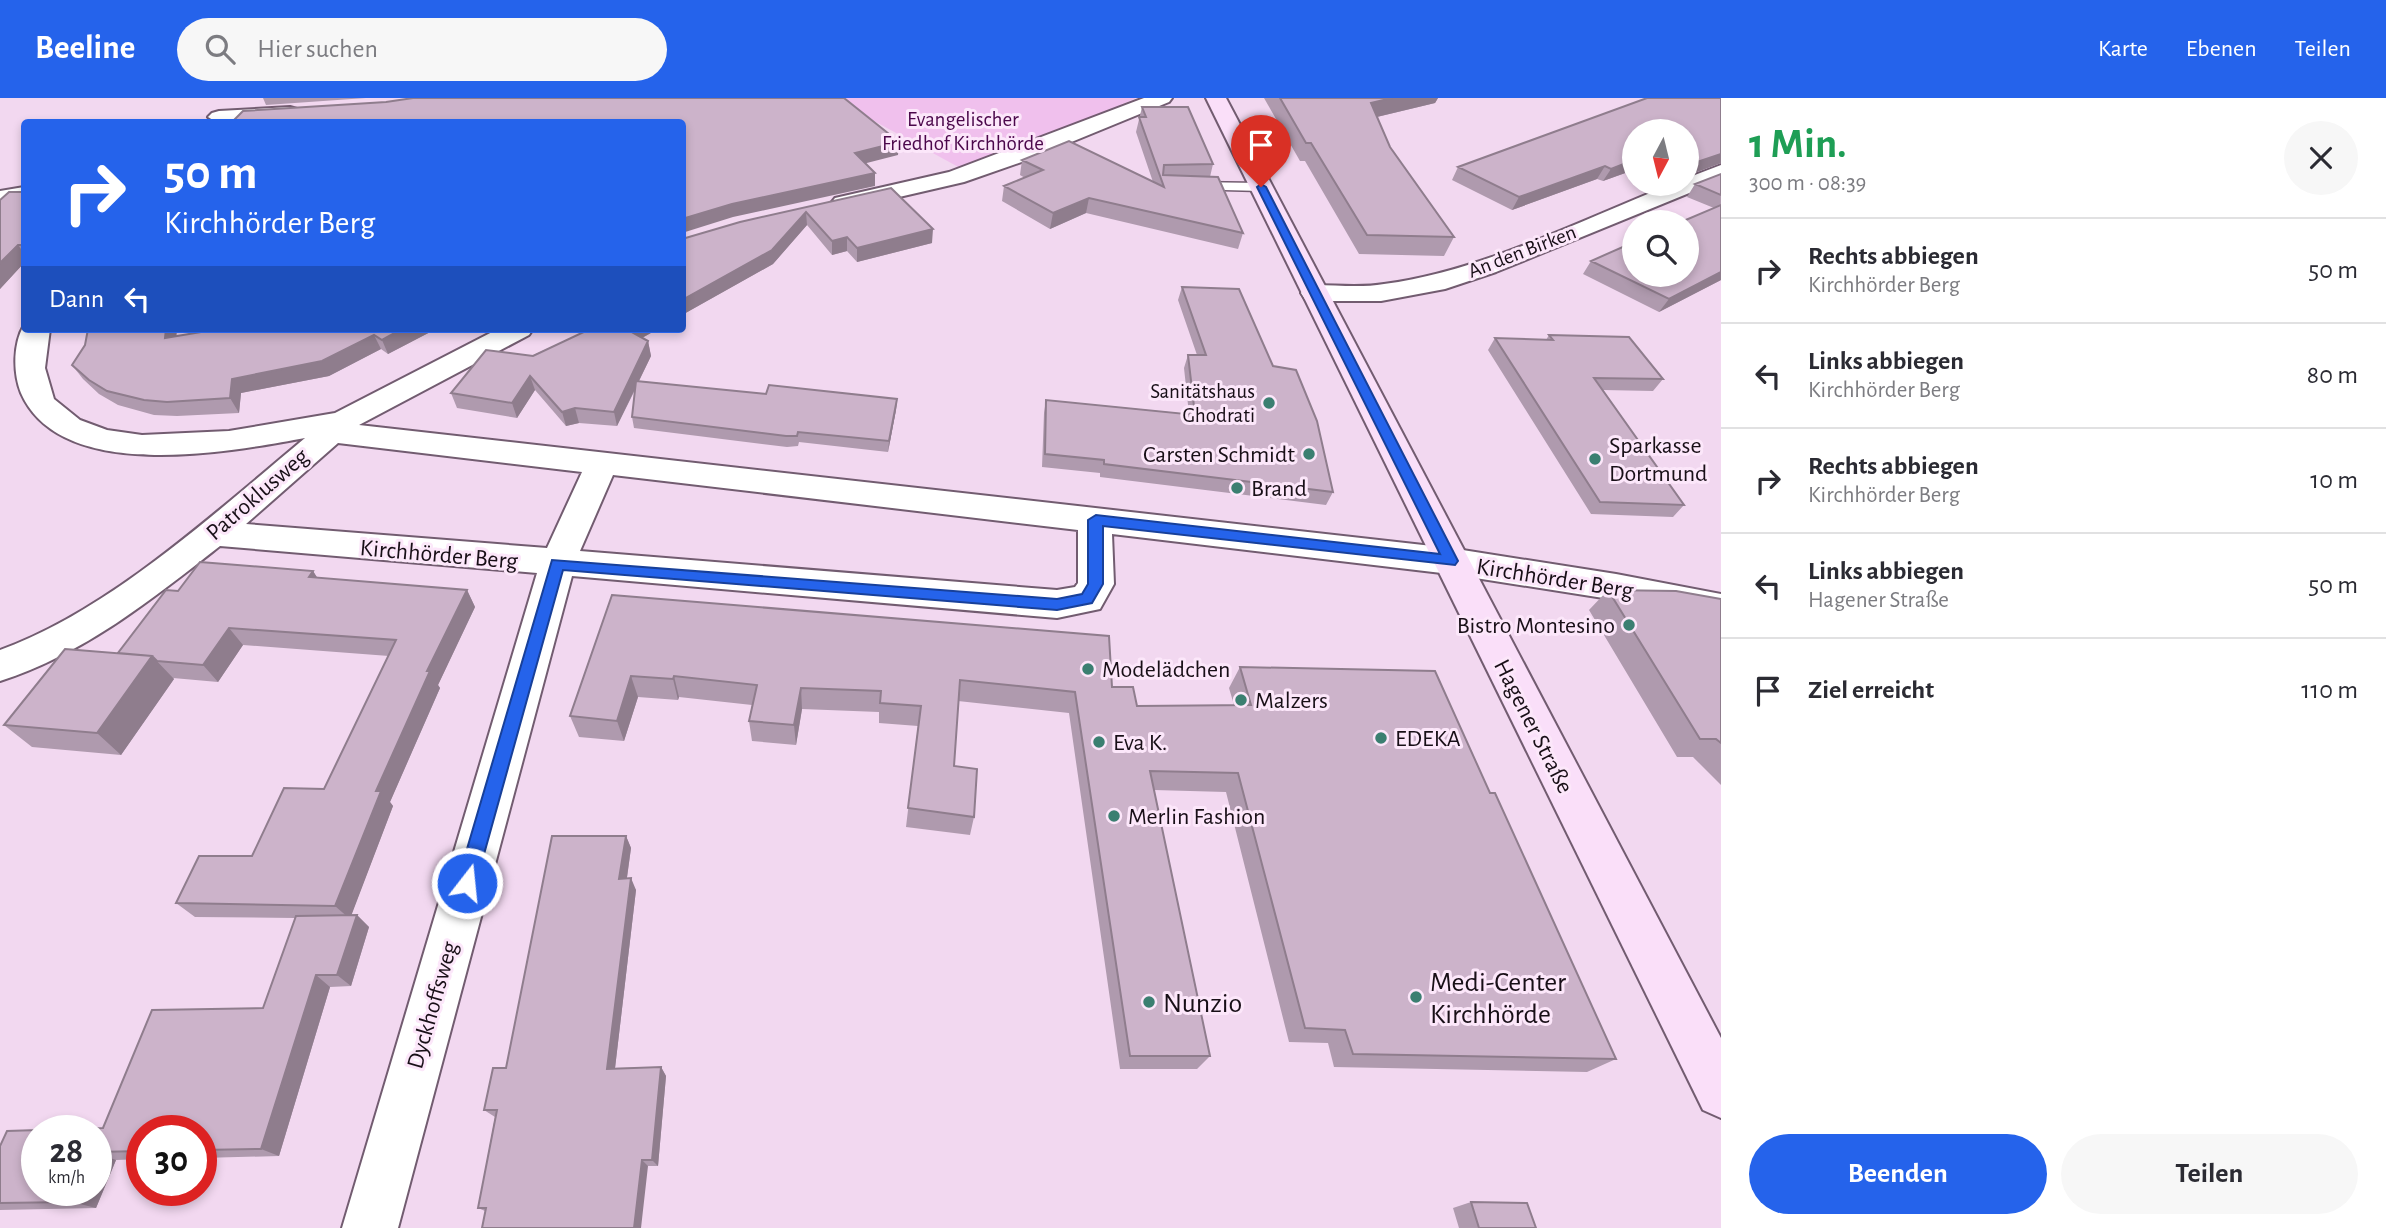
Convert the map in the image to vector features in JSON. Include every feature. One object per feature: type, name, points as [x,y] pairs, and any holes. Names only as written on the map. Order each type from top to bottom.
[{"type":"main road","name":"Hagener Straße","points":[[1216,98],[1721,1091]]},
{"type":"street","points":[[217,119],[235,98]]},
{"type":"street","points":[[818,209],[956,177],[1022,155],[1161,98]]},
{"type":"street","points":[[228,119],[309,112]]},
{"type":"street","name":"An den Birken","points":[[1314,293],[1381,293],[1436,284],[1487,267],[1721,172]]},
{"type":"street","points":[[0,198],[21,194]]},
{"type":"street","points":[[35,333],[29,368],[36,396],[53,418],[85,435],[126,444],[166,446],[219,442],[337,426]]},
{"type":"street","name":"Patroklusweg","points":[[0,666],[38,652],[113,609],[213,533],[337,426],[512,333]]},
{"type":"street","name":"Kirchhörder Berg","points":[[337,426],[602,464],[1450,561],[1616,587],[1721,608]]},
{"type":"street","name":"Dyckhoffsweg","points":[[370,1228],[557,564],[602,464]]},
{"type":"street","name":"Kirchhörder Berg","points":[[213,533],[1057,604],[1087,599],[1096,584],[1096,520]]},
{"type":"lane","points":[[1180,186],[1261,187]]},
{"type":"green space","name":"Evangelischer Friedhof Kirchhörde","points":[[832,98],[1136,98],[1086,121],[962,169]]},
{"type":"building","points":[[413,98],[844,98],[899,142],[855,153],[875,173],[732,204],[686,218],[686,119],[235,119],[243,111]]},
{"type":"building","points":[[1280,98],[1392,98],[1371,103],[1390,147],[1454,237],[1367,235],[1311,143],[1306,143]]},
{"type":"building","points":[[1647,98],[1721,98],[1721,154],[1699,161],[1699,119],[1622,119],[1622,165],[1611,169],[1605,166],[1519,197],[1458,167]]},
{"type":"building","points":[[1142,107],[1188,107],[1213,164],[1164,165],[1163,175],[1218,177],[1243,233],[1089,198],[1053,213],[1004,186],[1043,170],[1022,160],[1069,141],[1164,187],[1139,117],[1146,117]]},
{"type":"building","points":[[1721,174],[1721,195],[1699,186],[1699,182]]},
{"type":"building","points":[[891,188],[933,229],[857,248],[847,237],[832,241],[806,212],[772,250],[686,298],[686,238],[740,222]]},
{"type":"building","points":[[9,192],[21,192],[21,245],[0,263],[0,200]]},
{"type":"building","points":[[1721,205],[1721,272],[1699,283],[1699,214]]},
{"type":"building","points":[[1622,247],[1622,276],[1591,261]]},
{"type":"building","points":[[1182,287],[1239,289],[1273,366],[1296,370],[1317,421],[1333,492],[1104,464],[1104,460],[1045,454],[1046,400],[1195,415],[1188,355],[1206,355]]},
{"type":"building","points":[[1644,287],[1692,287],[1669,299]]},
{"type":"building","points":[[87,333],[166,333],[165,338],[195,333],[395,333],[382,340],[374,335],[322,361],[232,379],[230,398],[167,402],[144,400],[107,391],[89,380],[72,365],[85,345]]},
{"type":"building","points":[[582,333],[633,333],[648,341],[614,412],[575,408],[562,412],[530,376],[512,403],[451,393],[486,350],[533,356]]},
{"type":"building","points":[[1549,335],[1629,337],[1663,379],[1594,378],[1684,505],[1600,502],[1495,338],[1553,340]]},
{"type":"building","points":[[636,381],[766,394],[769,385],[897,399],[889,441],[798,432],[797,436],[786,436],[632,417]]},
{"type":"building","points":[[200,562],[313,571],[309,577],[467,590],[427,671],[430,671],[376,791],[381,791],[335,906],[176,903],[199,856],[252,856],[284,788],[324,789],[396,640],[229,628],[203,665],[157,661],[152,656],[118,653],[166,590],[178,591]]},
{"type":"building","points":[[1608,590],[1676,591],[1721,599],[1721,743],[1716,739],[1700,739]]},
{"type":"building","points":[[612,595],[1109,636],[1112,687],[1133,687],[1137,706],[1251,705],[1240,667],[1435,671],[1490,793],[1495,793],[1616,1059],[1353,1054],[1345,1030],[1305,1028],[1238,773],[1150,771],[1210,1056],[1130,1056],[1075,692],[960,680],[954,766],[977,769],[974,817],[908,808],[921,706],[880,703],[881,691],[801,688],[794,725],[749,721],[757,685],[674,676],[673,679],[631,676],[617,721],[570,716]]},
{"type":"building","points":[[65,649],[152,656],[97,733],[4,725]]},
{"type":"building","points":[[552,836],[626,836],[619,879],[631,878],[607,1069],[661,1067],[652,1160],[642,1160],[634,1228],[482,1228],[486,1208],[478,1208],[497,1110],[484,1110],[493,1068],[506,1068]]},
{"type":"building","points":[[357,915],[337,975],[316,975],[261,1149],[217,1150],[217,1115],[126,1115],[126,1151],[112,1152],[112,1115],[108,1115],[152,1010],[263,1008],[296,916]]},
{"type":"building","points":[[7,1131],[21,1131],[21,1203],[0,1203],[0,1146]]},
{"type":"building","points":[[1471,1202],[1527,1203],[1536,1228],[1479,1228]]},
{"type":"place","name":"Sanitätshaus Ghodrati","points":[[1269,403]]},
{"type":"place","name":"Carsten Schmidt","points":[[1309,454]]},
{"type":"place","name":"Sparkasse Dortmund","points":[[1595,459]]},
{"type":"place","name":"Brand","points":[[1237,488]]},
{"type":"place","name":"Bistro Montesino","points":[[1629,625]]},
{"type":"place","name":"Modelädchen","points":[[1088,669]]},
{"type":"place","name":"Malzers","points":[[1241,700]]},
{"type":"place","name":"EDEKA","points":[[1381,738]]},
{"type":"place","name":"Eva K.","points":[[1099,742]]},
{"type":"place","name":"Merlin Fashion","points":[[1114,816]]},
{"type":"place","name":"Medi-Center Kirchhörde","points":[[1416,997]]},
{"type":"place","name":"Nunzio","points":[[1149,1002]]},
{"type":"route","points":[[467,883],[557,564],[1057,604],[1087,599],[1096,584],[1096,520],[1450,561],[1261,187]]}]
